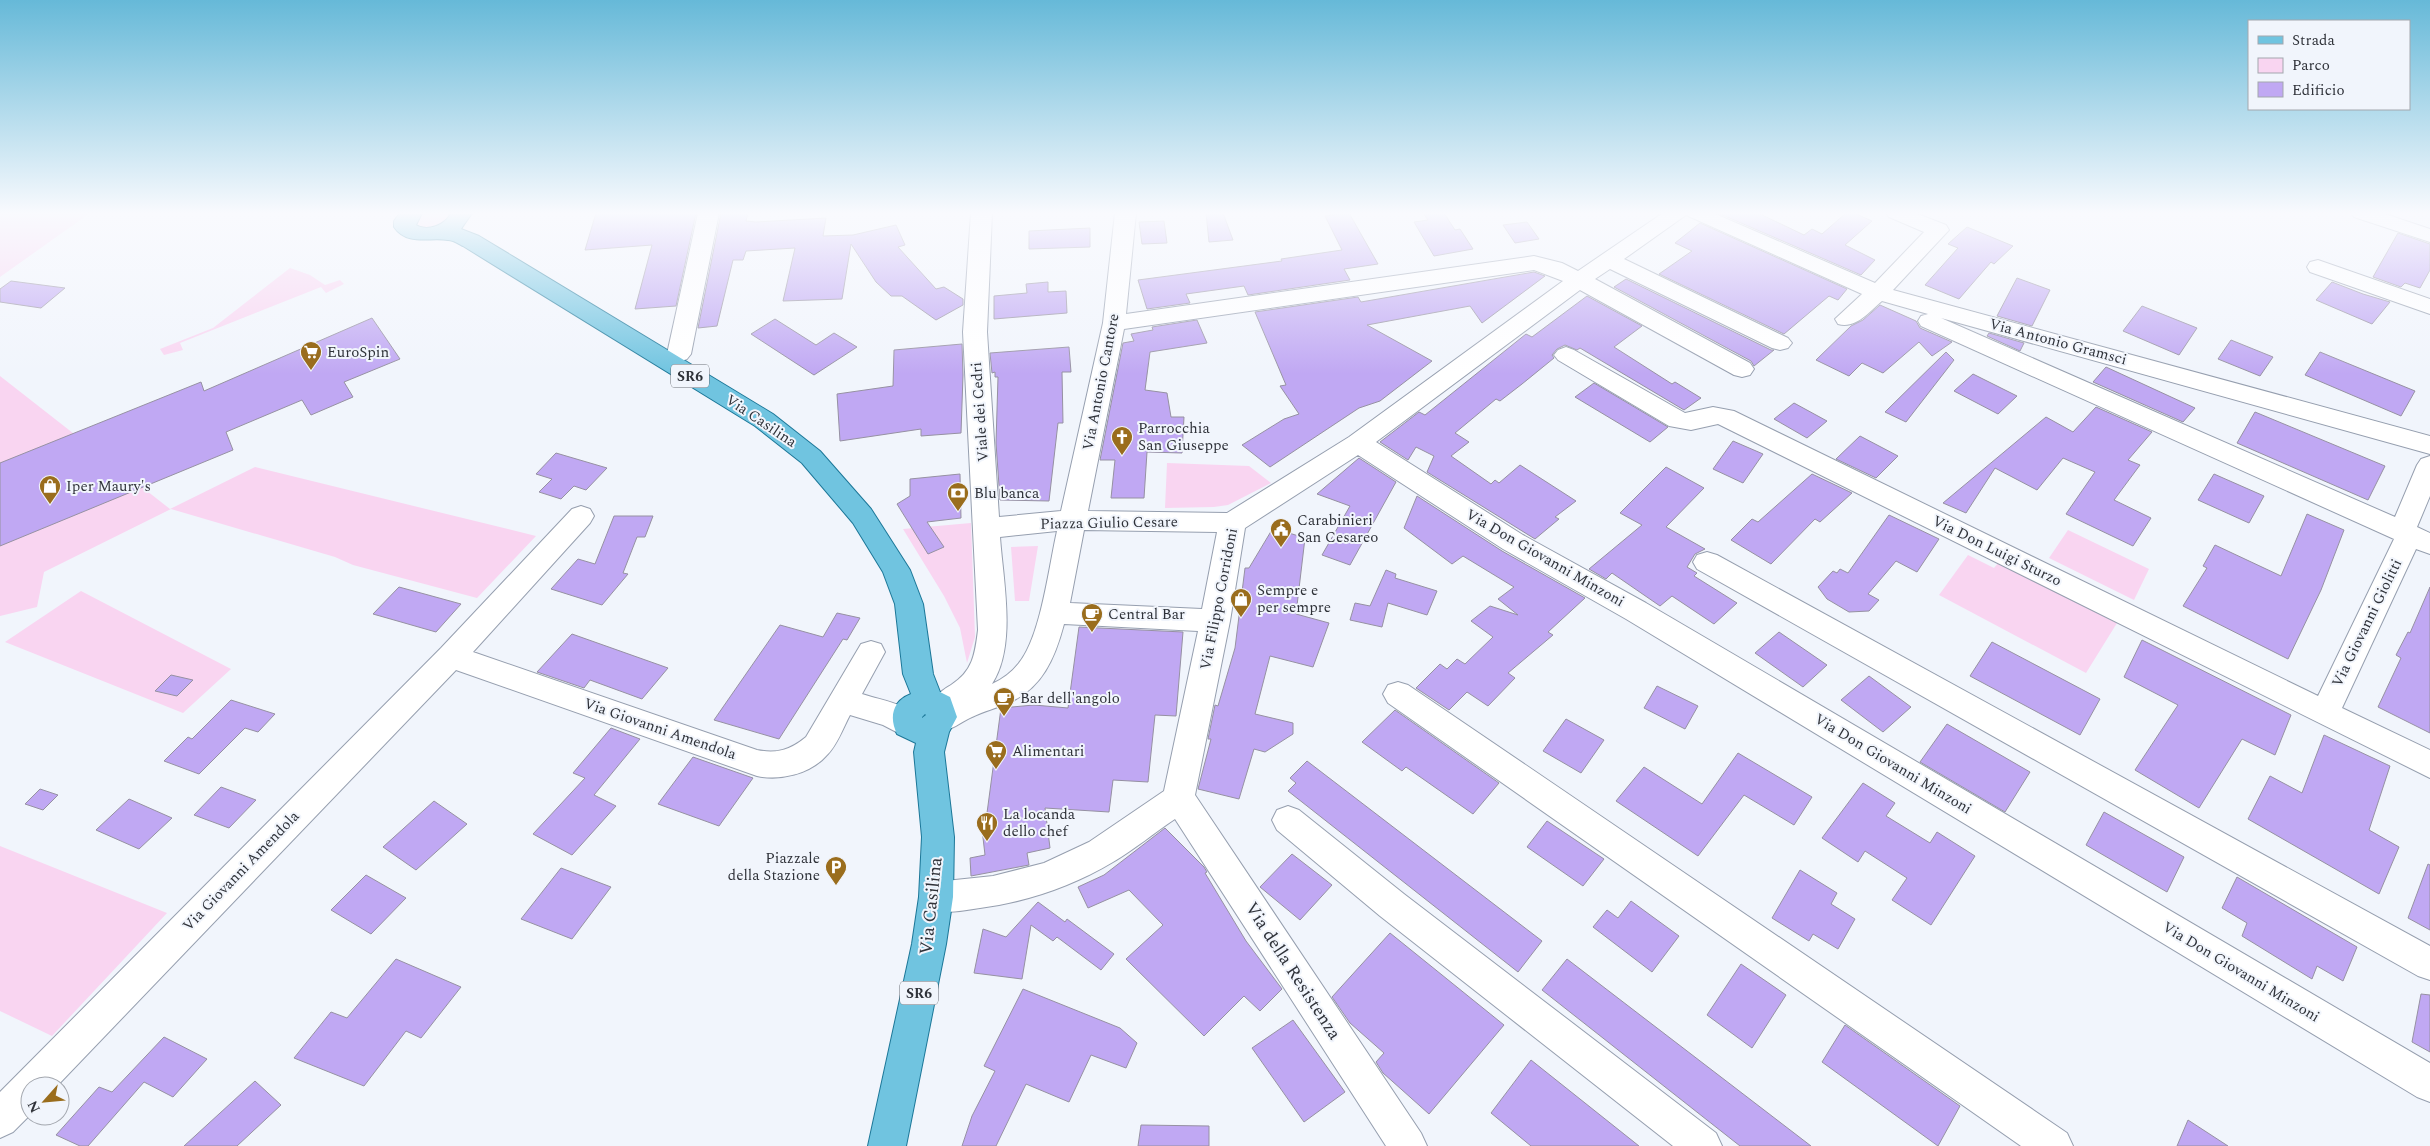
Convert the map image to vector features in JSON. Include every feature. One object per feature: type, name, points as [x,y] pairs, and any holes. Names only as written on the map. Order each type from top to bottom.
[{"type":"main road","name":"Via Casilina","points":[[513,266],[764,420],[811,457],[862,516],[896,570],[909,604],[918,674],[921,719],[938,837],[936,897],[929,944],[886,1146]]},
{"type":"street","points":[[678,354],[697,266]]},
{"type":"street","name":"Viale dei Cedri","points":[[921,719],[966,692],[980,680],[988,662],[992,630],[975,332],[979,266]]},
{"type":"street","name":"Via Antonio Cantore","points":[[1042,654],[1053,613],[1114,323],[1120,266]]},
{"type":"street","points":[[1114,323],[1503,266]]},
{"type":"street","points":[[1548,266],[1579,280],[1742,369]]},
{"type":"street","name":"Via Filippo Corridoni","points":[[1178,796],[1216,621],[1232,523],[1358,442],[1599,266]]},
{"type":"street","points":[[1622,266],[1780,343]]},
{"type":"street","name":"Via Antonio Gramsci","points":[[1817,266],[1878,293],[2430,445]]},
{"type":"street","points":[[1846,319],[1878,293],[1903,266]]},
{"type":"street","points":[[2318,267],[2430,307]]},
{"type":"street","points":[[1878,293],[1900,308],[2414,537]]},
{"type":"street","name":"Via Don Luigi Sturzo","points":[[1566,355],[1678,420],[1690,423],[1708,415],[1725,417],[2430,765]]},
{"type":"street","name":"Via Don Giovanni Minzoni","points":[[1358,442],[1513,542],[1628,606],[2430,1084]]},
{"type":"street","name":"Via Giovanni Giolitti","points":[[2324,712],[2414,537],[2430,465]]},
{"type":"street","name":"Via Giovanni Amendola","points":[[42,1076],[451,656],[581,516]]},
{"type":"street","name":"Piazza Giulio Cesare","points":[[986,528],[1073,520],[1232,523]]},
{"type":"street","points":[[1707,562],[2430,964]]},
{"type":"street","points":[[1053,613],[1216,621]]},
{"type":"street","points":[[992,630],[994,657],[999,666],[1004,670],[1016,670],[1042,654]]},
{"type":"street","name":"Via Giovanni Amendola","points":[[451,656],[665,732],[757,763],[772,766],[797,760],[817,746],[871,652]]},
{"type":"street","points":[[844,701],[921,719],[966,705],[1010,688],[1032,670],[1042,654]]},
{"type":"street","points":[[1398,694],[2054,1146]]},
{"type":"street","points":[[936,897],[965,897],[997,893],[1036,882],[1068,869],[1120,842],[1178,796]]},
{"type":"street","name":"Via della Resistenza","points":[[1178,796],[1407,1145]]},
{"type":"street","points":[[1288,820],[1392,905],[1704,1146]]},
{"type":"street","name":"Via Giovanni Amendola","points":[[0,1119],[20,1098]]},
{"type":"green space","points":[[0,266],[15,266],[0,277]]},
{"type":"green space","points":[[290,268],[310,275],[325,285],[340,280],[344,284],[326,293],[321,287],[180,343],[183,350],[164,355],[160,349],[213,328]]},
{"type":"green space","points":[[0,376],[170,509],[255,467],[536,536],[477,598],[353,565],[335,557],[171,509],[44,572],[37,607],[0,616]]},
{"type":"green space","points":[[1167,463],[1249,466],[1271,483],[1228,505],[1165,508]]},
{"type":"green space","points":[[971,523],[975,637],[967,663],[960,628],[944,596],[903,529]]},
{"type":"green space","points":[[2068,530],[2149,569],[2134,600],[2049,558]]},
{"type":"green space","points":[[1038,546],[1029,601],[1015,601],[1011,547]]},
{"type":"green space","points":[[1968,555],[1994,568],[1999,562],[2117,623],[2086,673],[1939,595]]},
{"type":"green space","points":[[81,591],[231,669],[183,713],[5,642]]},
{"type":"green space","points":[[0,846],[167,913],[52,1036],[0,1011]]},
{"type":"building","points":[[646,266],[684,266],[676,306],[635,309]]},
{"type":"building","points":[[710,266],[731,266],[717,326],[698,328]]},
{"type":"building","points":[[791,266],[847,266],[842,299],[783,301]]},
{"type":"building","points":[[866,266],[916,266],[936,289],[944,287],[963,299],[963,305],[936,320],[902,296],[891,296],[876,282]]},
{"type":"building","points":[[1240,266],[1361,266],[1344,269],[1350,280],[1248,295],[1244,286],[1186,294],[1190,303],[1147,309],[1138,280]]},
{"type":"building","points":[[1670,266],[1797,266],[1847,289],[1838,300],[1829,296],[1784,334],[1659,274]]},
{"type":"building","points":[[1841,266],[1869,266],[1861,275]]},
{"type":"building","points":[[1942,266],[1987,266],[1959,299],[1925,285]]},
{"type":"building","points":[[2379,266],[2430,266],[2420,288],[2405,283],[2401,287],[2373,277]]},
{"type":"building","points":[[1534,272],[1545,276],[1482,323],[1470,306],[1367,325],[1432,361],[1380,401],[1359,408],[1270,467],[1242,445],[1284,419],[1299,414],[1280,386],[1286,385],[1255,312],[1358,297],[1361,302]]},
{"type":"building","points":[[2017,278],[2050,290],[2032,326],[1997,316]]},
{"type":"building","points":[[1626,279],[1774,350],[1754,366],[1751,361],[1614,287]]},
{"type":"building","points":[[11,281],[65,288],[41,308],[0,302],[0,289]]},
{"type":"building","points":[[1048,282],[1048,292],[1066,291],[1067,313],[994,319],[994,296],[1027,293],[1026,284]]},
{"type":"building","points":[[2332,282],[2390,302],[2372,324],[2316,300]]},
{"type":"building","points":[[1587,296],[1642,326],[1614,347],[1672,384],[1675,382],[1701,398],[1684,410],[1580,348],[1577,350],[1565,345],[1557,349],[1552,355],[1554,358],[1522,384],[1500,401],[1496,399],[1455,433],[1469,442],[1451,456],[1491,484],[1495,480],[1499,483],[1520,465],[1576,501],[1555,517],[1559,519],[1535,539],[1427,472],[1434,456],[1416,447],[1408,460],[1380,442],[1419,412],[1425,415],[1526,334],[1532,337]]},
{"type":"building","points":[[1880,305],[1916,321],[1920,328],[1952,342],[1932,356],[1919,342],[1883,373],[1862,363],[1849,376],[1816,360],[1851,326],[1863,320]]},
{"type":"building","points":[[2142,306],[2197,328],[2179,355],[2123,331]]},
{"type":"building","name":"Iper Maury's","points":[[372,318],[400,359],[344,382],[353,397],[311,415],[302,400],[226,432],[233,450],[0,546],[0,463],[201,382],[204,391]]},
{"type":"building","points":[[775,319],[816,345],[834,333],[857,347],[814,375],[751,334]]},
{"type":"building","points":[[1197,320],[1207,343],[1150,352],[1145,390],[1167,393],[1171,417],[1184,417],[1182,453],[1147,452],[1144,498],[1111,498],[1115,460],[1100,460],[1123,343],[1134,341],[1131,334],[1153,330],[1152,327]]},
{"type":"building","points":[[1989,333],[2024,343],[2020,351],[1987,336]]},
{"type":"building","points":[[2231,340],[2273,357],[2260,376],[2218,359]]},
{"type":"building","points":[[962,344],[961,433],[921,436],[921,429],[840,441],[837,394],[893,386],[894,350]]},
{"type":"building","points":[[1069,347],[1071,372],[1062,372],[1063,423],[1058,423],[1049,501],[1000,500],[996,443],[998,377],[995,377],[995,372],[992,373],[990,353]]},
{"type":"building","points":[[1946,352],[1954,360],[1906,422],[1885,412]]},
{"type":"building","points":[[2320,352],[2415,391],[2401,416],[2305,375]]},
{"type":"building","points":[[2106,367],[2195,408],[2183,422],[2093,382]]},
{"type":"building","points":[[1973,374],[2017,396],[1998,414],[1954,391]]},
{"type":"building","points":[[1594,383],[1668,427],[1650,442],[1575,397]]},
{"type":"building","points":[[1794,403],[1827,421],[1807,438],[1774,419]]},
{"type":"building","points":[[2096,407],[2152,432],[2128,460],[2140,465],[2114,500],[2151,518],[2133,546],[2066,514],[2095,472],[2063,458],[2037,490],[1995,468],[1966,513],[1943,503],[2046,417],[2073,432]]},
{"type":"building","points":[[2255,412],[2385,466],[2368,500],[2237,443]]},
{"type":"building","points":[[1860,436],[1898,456],[1876,478],[1836,459]]},
{"type":"building","points":[[1733,441],[1763,454],[1743,483],[1713,469]]},
{"type":"building","points":[[556,453],[607,468],[586,490],[574,486],[561,499],[539,492],[552,479],[536,474]]},
{"type":"building","points":[[1359,458],[1396,482],[1350,565],[1322,555],[1350,506],[1317,494]]},
{"type":"building","points":[[1666,467],[1704,488],[1666,527],[1705,549],[1695,554],[1687,567],[1697,573],[1694,576],[1737,603],[1714,624],[1672,596],[1660,606],[1612,573],[1606,579],[1589,569],[1642,525],[1620,513]]},
{"type":"building","points":[[960,474],[961,518],[927,522],[944,547],[928,554],[897,504],[910,496],[910,479]]},
{"type":"building","points":[[1812,474],[1852,493],[1820,522],[1815,519],[1771,564],[1731,540],[1752,519],[1758,522]]},
{"type":"building","points":[[2214,474],[2264,496],[2249,523],[2198,500]]},
{"type":"building","points":[[1417,496],[1502,551],[1585,598],[1548,632],[1553,635],[1508,673],[1515,678],[1488,706],[1467,692],[1449,710],[1416,688],[1440,664],[1447,669],[1457,659],[1465,664],[1493,637],[1471,621],[1490,606],[1518,615],[1498,599],[1514,587],[1463,556],[1452,564],[1404,528]]},
{"type":"building","points":[[2307,514],[2344,530],[2321,590],[2288,659],[2183,606],[2207,568],[2203,566],[2215,545],[2281,576]]},
{"type":"building","points":[[1889,515],[1939,539],[1917,572],[1896,561],[1868,594],[1879,600],[1869,611],[1849,612],[1827,599],[1818,587],[1833,571],[1837,573],[1840,569],[1848,573]]},
{"type":"building","points":[[614,516],[653,516],[645,537],[637,537],[623,573],[628,574],[602,605],[551,589],[578,559],[595,564]]},
{"type":"building","points":[[1273,528],[1305,538],[1296,614],[1329,623],[1313,667],[1270,656],[1255,714],[1293,723],[1293,734],[1265,752],[1254,749],[1239,799],[1198,789],[1211,739],[1208,739],[1215,705],[1218,706],[1235,648],[1245,568],[1249,568]]},
{"type":"building","points":[[1386,570],[1396,574],[1395,578],[1437,591],[1427,615],[1388,603],[1382,627],[1350,620],[1355,603],[1370,606]]},
{"type":"building","points":[[399,587],[461,604],[436,632],[373,614]]},
{"type":"building","points":[[2430,587],[2430,733],[2378,707],[2401,658],[2396,655],[2408,632],[2410,633]]},
{"type":"building","points":[[837,613],[860,618],[847,640],[843,639],[779,739],[714,720],[780,625],[823,637]]},
{"type":"building","points":[[1079,627],[1183,632],[1176,716],[1155,715],[1148,782],[1113,780],[1109,812],[1045,808],[1050,848],[1027,853],[1029,865],[971,876],[970,858],[985,855],[982,829],[985,828],[1001,708],[1034,705],[1068,708]]},
{"type":"building","points":[[1779,632],[1827,665],[1803,687],[1755,653]]},
{"type":"building","points":[[572,634],[668,668],[642,699],[590,680],[584,688],[537,672]]},
{"type":"building","points":[[2142,640],[2291,715],[2275,755],[2242,739],[2199,808],[2135,770],[2178,705],[2124,677]]},
{"type":"building","points":[[1992,642],[2100,699],[2080,735],[1970,676]]},
{"type":"building","points":[[171,675],[193,680],[177,696],[155,691]]},
{"type":"building","points":[[1869,676],[1911,707],[1883,732],[1841,700]]},
{"type":"building","points":[[1657,686],[1698,706],[1685,729],[1644,708]]},
{"type":"building","points":[[231,700],[275,714],[258,732],[245,728],[199,774],[164,761],[188,737],[192,739]]},
{"type":"building","points":[[1395,710],[1499,783],[1473,814],[1406,767],[1402,771],[1362,742]]},
{"type":"building","points":[[1566,719],[1604,740],[1581,773],[1543,751]]},
{"type":"building","points":[[1947,724],[2030,772],[2005,812],[1920,762]]},
{"type":"building","points":[[611,728],[640,739],[594,795],[616,806],[572,855],[533,834],[585,778],[573,773]]},
{"type":"building","points":[[2324,735],[2390,766],[2369,830],[2399,847],[2379,894],[2248,819],[2270,776],[2302,793]]},
{"type":"building","points":[[1738,753],[1812,797],[1794,825],[1744,795],[1698,856],[1616,801],[1644,767],[1702,804]]},
{"type":"building","points":[[693,757],[753,778],[719,826],[658,804]]},
{"type":"building","points":[[1307,761],[1542,941],[1518,972],[1288,791],[1296,783],[1290,778]]},
{"type":"building","points":[[1863,783],[1895,803],[1886,816],[1930,843],[1937,832],[1975,856],[1931,925],[1892,900],[1907,878],[1865,851],[1858,862],[1822,838]]},
{"type":"building","points":[[221,787],[256,800],[229,828],[194,815]]},
{"type":"building","points":[[40,789],[58,795],[43,810],[25,804]]},
{"type":"building","points":[[129,799],[172,818],[139,849],[96,830]]},
{"type":"building","points":[[434,801],[467,824],[416,870],[383,847]]},
{"type":"building","points":[[2104,812],[2184,857],[2167,892],[2086,845]]},
{"type":"building","points":[[1547,821],[1604,859],[1583,886],[1527,847]]},
{"type":"building","points":[[1165,828],[1204,867],[1207,872],[1205,873],[1246,941],[1282,989],[1260,1011],[1244,996],[1204,1036],[1126,959],[1163,925],[1129,890],[1088,908],[1078,887],[1104,875]]},
{"type":"building","points":[[1292,854],[1332,885],[1300,920],[1260,887]]},
{"type":"building","points":[[2428,864],[2430,865],[2430,930],[2408,918]]},
{"type":"building","points":[[561,868],[611,887],[572,939],[521,919]]},
{"type":"building","points":[[1800,870],[1837,893],[1831,904],[1855,919],[1838,949],[1813,934],[1809,941],[1772,918]]},
{"type":"building","points":[[366,875],[406,898],[371,934],[331,910]]},
{"type":"building","points":[[2237,877],[2357,947],[2343,981],[2317,966],[2312,979],[2242,936],[2247,923],[2222,908]]},
{"type":"building","points":[[1631,901],[1679,936],[1652,972],[1593,927],[1607,910],[1618,918]]},
{"type":"building","points":[[1038,902],[1065,922],[1067,919],[1114,954],[1101,970],[1057,937],[1053,941],[1031,925],[1022,979],[974,973],[983,929],[1006,937]]},
{"type":"building","points":[[1390,933],[1504,1025],[1429,1114],[1383,1073],[1376,1062],[1384,1053],[1350,1023],[1332,997]]},
{"type":"building","points":[[396,959],[461,987],[421,1038],[406,1031],[364,1086],[294,1058],[331,1012],[347,1018]]},
{"type":"building","points":[[1567,959],[1811,1146],[1740,1146],[1542,990]]},
{"type":"building","points":[[1741,964],[1786,995],[1752,1048],[1707,1015]]},
{"type":"building","points":[[1023,989],[1120,1028],[1137,1043],[1126,1068],[1091,1055],[1069,1102],[1026,1084],[996,1146],[962,1146],[972,1116],[995,1071],[984,1066]]},
{"type":"building","points":[[2421,994],[2430,995],[2430,1052],[2412,1042]]},
{"type":"building","points":[[1293,1020],[1345,1092],[1304,1122],[1252,1048]]},
{"type":"building","points":[[1845,1025],[1960,1106],[1938,1146],[1822,1062]]},
{"type":"building","points":[[164,1037],[207,1059],[173,1097],[144,1082],[88,1146],[80,1146],[56,1135],[64,1126],[70,1126],[70,1119],[99,1087],[112,1092]]},
{"type":"building","points":[[1531,1060],[1639,1146],[1531,1146],[1491,1113]]},
{"type":"building","points":[[255,1081],[281,1105],[237,1146],[184,1146]]},
{"type":"building","points":[[2188,1120],[2228,1146],[2177,1146]]},
{"type":"building","points":[[1141,1125],[1209,1126],[1209,1146],[1138,1146]]},
{"type":"place","name":"EuroSpin","points":[[311,371]]},
{"type":"place","name":"Parrocchia San Giuseppe","points":[[1122,456]]},
{"type":"place","name":"Iper Maury's","points":[[50,505]]},
{"type":"place","name":"Blu banca","points":[[958,512]]},
{"type":"place","name":"Carabinieri San Cesareo","points":[[1281,548]]},
{"type":"place","name":"Sempre e per sempre","points":[[1241,618]]},
{"type":"place","name":"Central Bar","points":[[1092,633]]},
{"type":"place","name":"Bar dell'angolo","points":[[1004,717]]},
{"type":"place","name":"Alimentari","points":[[996,770]]},
{"type":"place","name":"La locanda dello chef","points":[[987,842]]},
{"type":"place","name":"Piazzale della Stazione","points":[[836,886]]}]
